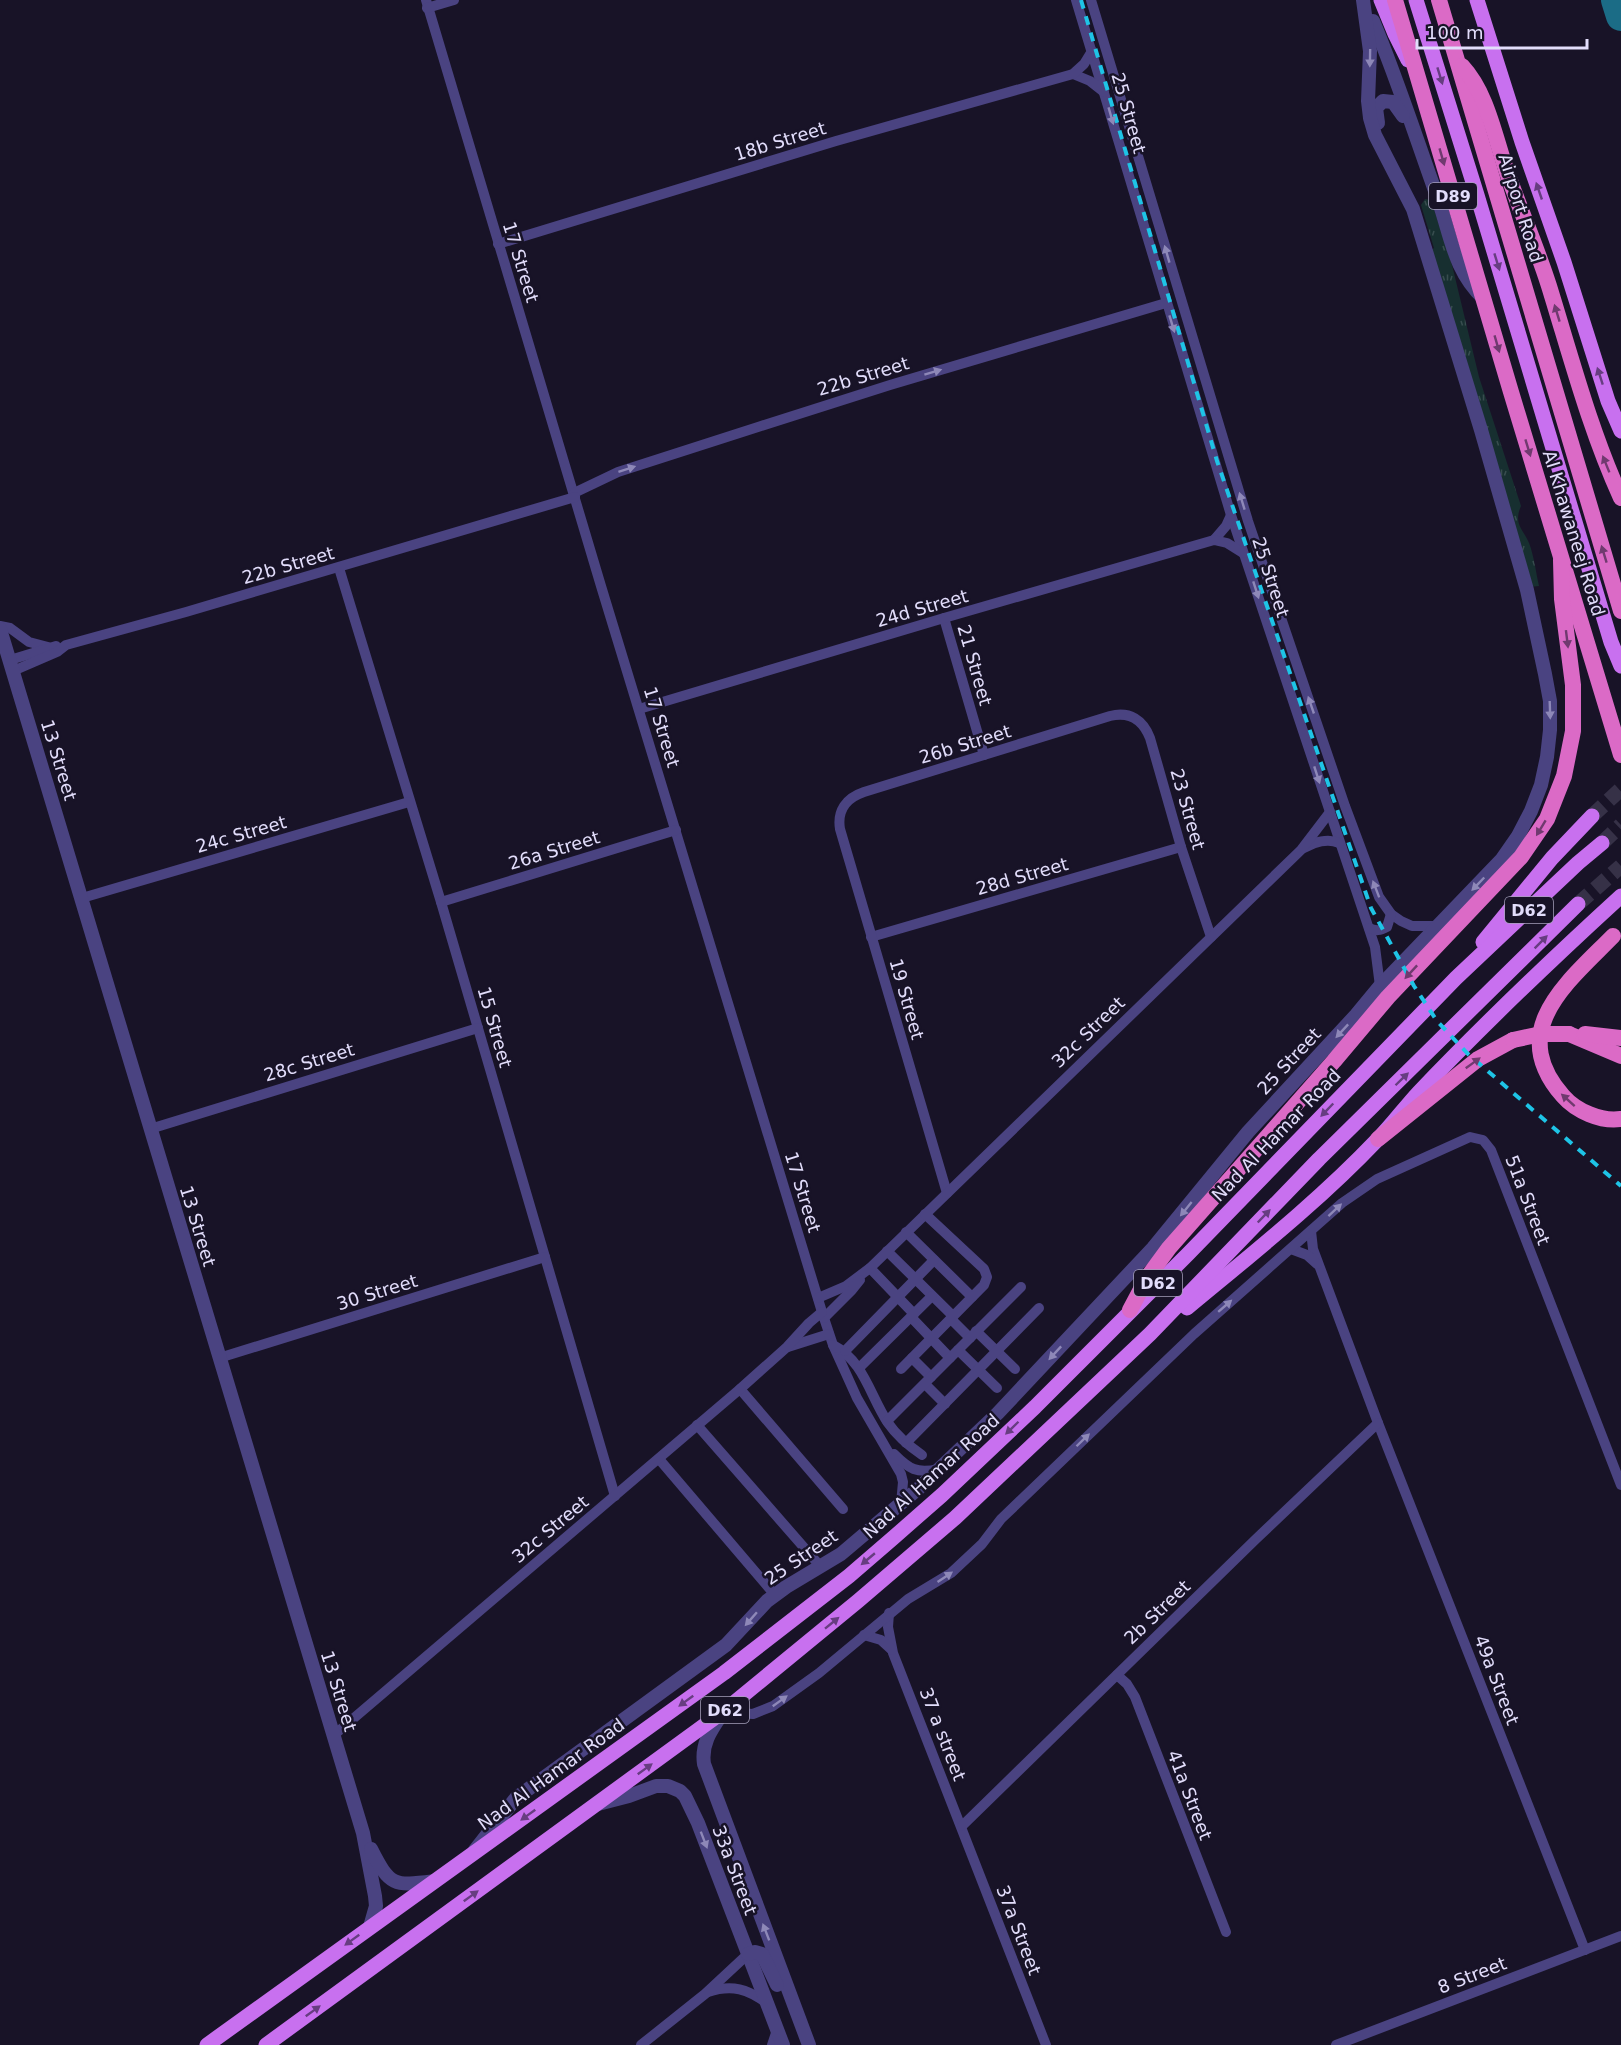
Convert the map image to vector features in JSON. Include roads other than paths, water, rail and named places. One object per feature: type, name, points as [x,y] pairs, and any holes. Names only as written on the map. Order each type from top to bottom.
[{"type":"highway","name":"D89","points":[[1395,0],[1484,299]]},
{"type":"highway","name":"Airport Road","points":[[1439,0],[1566,428]]},
{"type":"highway","points":[[1458,61],[1475,82],[1483,99],[1540,258],[1593,428],[1621,498]]},
{"type":"highway","name":"Al Khawaneej Road","points":[[1484,299],[1621,754]]},
{"type":"highway","name":"Al Khawaneej Road","points":[[1566,428],[1621,610]]},
{"type":"highway","points":[[1130,1310],[1147,1278],[1169,1248],[1388,997],[1521,857],[1547,819],[1564,776],[1573,731],[1573,685],[1562,599],[1561,560]]},
{"type":"highway","points":[[1613,936],[1554,998],[1545,1014],[1540,1032],[1540,1050],[1545,1068],[1565,1099],[1580,1110],[1597,1117],[1621,1119]]},
{"type":"highway","points":[[1378,1139],[1478,1059],[1513,1041],[1541,1034],[1621,1038]]},
{"type":"highway","points":[[1569,1034],[1621,1056]]},
{"type":"main road","points":[[1381,0],[1402,49],[1418,76]]},
{"type":"main road","points":[[1416,0],[1611,642],[1621,666]]},
{"type":"main road","points":[[1478,0],[1522,142],[1564,262],[1608,402],[1621,431]]},
{"type":"main road","points":[[1456,978],[1515,902],[1592,816]]},
{"type":"main road","name":"Nad Al Hamar Road","points":[[207,2045],[724,1673],[849,1575],[942,1495],[1035,1407],[1456,978],[1602,843]]},
{"type":"main road","points":[[1150,1334],[1183,1311],[1279,1232],[1378,1139],[1419,1092],[1550,961],[1621,896]]},
{"type":"main road","name":"D62","points":[[266,2045],[725,1710],[955,1518],[1150,1334],[1319,1159],[1578,904]]},
{"type":"street","points":[[426,3],[454,0]]},
{"type":"street","name":"25 Street","points":[[470,1856],[516,1798],[721,1649],[775,1595],[797,1579],[841,1554],[900,1504],[999,1413],[1153,1248],[1248,1132],[1380,986],[1376,946],[1243,553],[1076,0]]},
{"type":"street","name":"25 Street","points":[[1091,0],[1248,521],[1345,806],[1379,897],[1391,914]]},
{"type":"street","points":[[1363,0],[1460,266],[1471,286],[1484,299]]},
{"type":"street","points":[[1363,0],[1370,51],[1368,100],[1370,118],[1375,135],[1413,209],[1527,590],[1539,638],[1550,701],[1550,730],[1541,785],[1518,836],[1502,859],[1380,986]]},
{"type":"street","name":"17 Street","points":[[426,3],[823,1315],[857,1398],[901,1474],[903,1482],[900,1504]]},
{"type":"street","points":[[1092,51],[1073,74],[1090,81],[1104,92]]},
{"type":"street","name":"18b Street","points":[[498,244],[836,141],[1073,74]]},
{"type":"street","points":[[1386,157],[1376,113],[1379,104],[1393,102],[1409,122]]},
{"type":"street","name":"22b Street","points":[[12,666],[57,652],[66,645],[339,568],[574,495],[618,472],[769,423],[993,353],[1166,303]]},
{"type":"street","points":[[1231,515],[1226,526],[1214,540],[1233,546],[1243,553]]},
{"type":"street","name":"24d Street","points":[[639,710],[1214,540]]},
{"type":"street","name":"15 Street","points":[[339,568],[441,902],[615,1496]]},
{"type":"street","name":"21 Street","points":[[945,618],[984,755]]},
{"type":"street","points":[[0,627],[10,628],[29,642],[52,647]]},
{"type":"street","name":"13 Street","points":[[0,627],[363,1833],[376,1906],[370,1927]]},
{"type":"street","points":[[12,666],[52,647],[66,645]]},
{"type":"street","name":"23 Street","points":[[1110,716],[1128,715],[1138,719],[1146,728],[1181,847],[1211,937]]},
{"type":"street","name":"26b Street","points":[[839,815],[844,806],[856,795],[1110,716]]},
{"type":"street","name":"24c Street","points":[[82,898],[410,802]]},
{"type":"street","name":"32c Street","points":[[334,1735],[740,1389],[787,1347],[809,1323],[823,1315],[852,1290],[868,1270],[906,1232],[1301,850],[1330,812]]},
{"type":"street","name":"19 Street","points":[[839,815],[840,830],[947,1193]]},
{"type":"street","name":"26a Street","points":[[441,902],[676,830]]},
{"type":"street","points":[[1301,850],[1317,842],[1334,840],[1340,843]]},
{"type":"street","name":"28d Street","points":[[872,937],[1181,847]]},
{"type":"street","points":[[1369,928],[1382,930],[1387,927],[1391,914],[1412,926],[1437,926]]},
{"type":"street","name":"28c Street","points":[[150,1129],[478,1028]]},
{"type":"street","name":"51a Street","points":[[725,1710],[746,1715],[767,1710],[819,1672],[917,1592],[951,1573],[968,1558],[1001,1519],[1121,1402],[1342,1203],[1365,1186],[1465,1139],[1483,1140],[1491,1150],[1621,1485]]},
{"type":"street","points":[[901,1369],[986,1282],[987,1273],[925,1214]]},
{"type":"street","name":"49a Street","points":[[1311,1231],[1311,1243],[1378,1423],[1586,1950]]},
{"type":"street","points":[[906,1232],[972,1297]]},
{"type":"street","points":[[1291,1249],[1307,1255],[1321,1269]]},
{"type":"street","points":[[887,1251],[952,1318],[996,1351],[1015,1369]]},
{"type":"street","name":"30 Street","points":[[219,1358],[545,1257]]},
{"type":"street","points":[[845,1351],[934,1260]]},
{"type":"street","points":[[868,1270],[898,1297],[931,1339],[950,1358]]},
{"type":"street","name":"32c Street","points":[[818,1298],[846,1286],[868,1270]]},
{"type":"street","points":[[887,1421],[1021,1287]]},
{"type":"street","points":[[859,1368],[932,1296]]},
{"type":"street","points":[[906,1443],[1039,1308]]},
{"type":"street","points":[[831,1339],[859,1368],[887,1421],[906,1443],[922,1455]]},
{"type":"street","name":"32c Street","points":[[787,1347],[831,1339]]},
{"type":"street","points":[[958,1350],[997,1388]]},
{"type":"street","points":[[912,1358],[945,1404]]},
{"type":"street","points":[[740,1389],[843,1509]]},
{"type":"street","name":"2b Street","points":[[962,1826],[1378,1423]]},
{"type":"street","points":[[697,1425],[821,1567]]},
{"type":"street","name":"17 Street","points":[[887,1448],[912,1469],[925,1472],[939,1469]]},
{"type":"street","points":[[659,1459],[775,1595]]},
{"type":"street","name":"37 a street","points":[[889,1613],[888,1627],[893,1653],[962,1826]]},
{"type":"street","points":[[864,1635],[881,1640],[893,1653]]},
{"type":"street","name":"41a Street","points":[[1117,1675],[1127,1684],[1135,1697],[1226,1932]]},
{"type":"street","name":"33a Street","points":[[725,1710],[705,1742],[702,1756],[704,1764],[809,2045]]},
{"type":"street","name":"33a Street","points":[[598,1804],[656,1786],[675,1788],[685,1796],[698,1822],[783,2045]]},
{"type":"street","name":"37a Street","points":[[962,1826],[1046,2045]]},
{"type":"street","name":"13 Street","points":[[363,1833],[383,1872],[393,1881],[407,1884],[435,1881]]},
{"type":"street","name":"8 Street","points":[[1336,2045],[1621,1936]]},
{"type":"street","points":[[641,2045],[705,1994],[748,1954],[759,1952],[765,1957],[802,2045]]},
{"type":"street","points":[[705,1994],[724,1988],[740,1988],[768,2004]]},
{"type":"street","points":[[772,2045],[777,2030]]},
{"type":"tunnel","points":[[1592,816],[1621,789]]},
{"type":"tunnel","points":[[1602,843],[1621,825]]},
{"type":"tunnel","points":[[1578,904],[1621,866]]},
{"type":"railway","points":[[1081,0],[1217,461],[1371,908],[1414,986],[1437,1021],[1468,1054],[1621,1186]]}]
